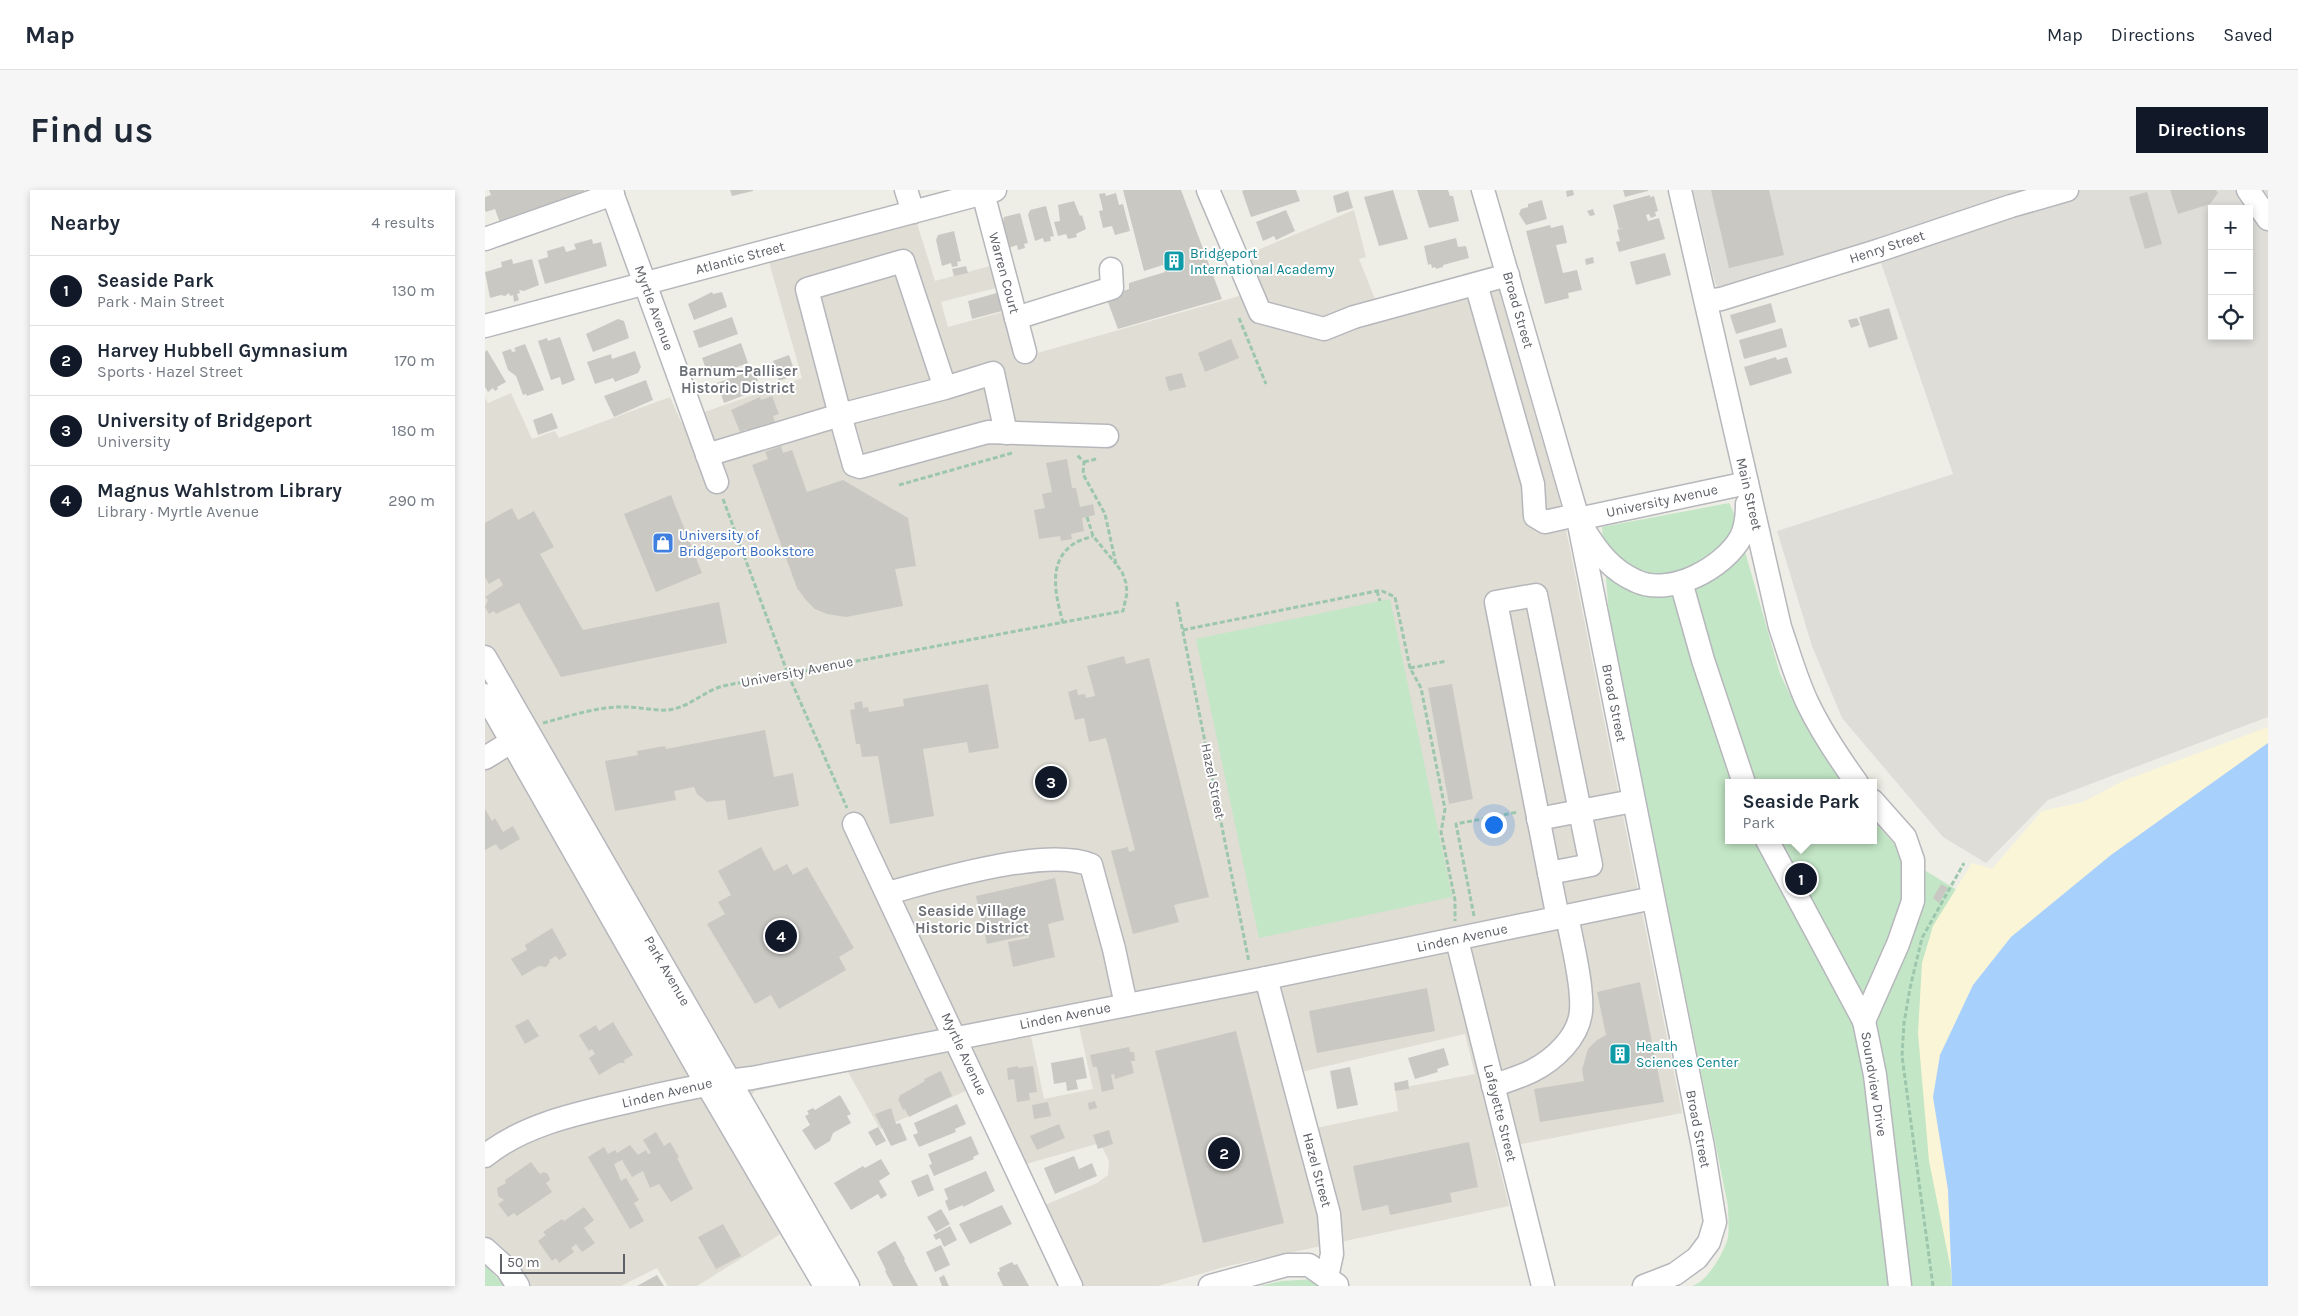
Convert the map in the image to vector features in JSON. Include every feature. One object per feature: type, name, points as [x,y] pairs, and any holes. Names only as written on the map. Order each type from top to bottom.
[{"type":"street","points":[[906,190],[913,212]]},
{"type":"street","points":[[1208,190],[1260,312],[1324,329],[1354,317],[1508,275]]},
{"type":"street","name":"Broad Street","points":[[1483,190],[1577,517],[1703,1147],[1715,1222],[1709,1242],[1697,1258],[1675,1274],[1644,1286]]},
{"type":"street","name":"Main Street","points":[[1680,190],[1780,627],[1809,706],[1854,779]]},
{"type":"street","name":"Henry Street","points":[[1706,301],[1721,299],[1849,259],[2009,198],[2067,190]]},
{"type":"street","points":[[2248,190],[2268,219]]},
{"type":"street","points":[[485,239],[612,192]]},
{"type":"street","name":"Myrtle Avenue","points":[[612,192],[717,482]]},
{"type":"street","name":"Atlantic Street","points":[[485,326],[989,192]]},
{"type":"street","name":"Warren Court","points":[[989,192],[1025,352]]},
{"type":"street","points":[[945,388],[903,261],[807,289],[854,466],[860,467],[988,432],[1107,436]]},
{"type":"street","points":[[1016,318],[1112,288],[1111,269]]},
{"type":"street","name":"University Avenue","points":[[1481,282],[1533,484],[1535,516],[1545,522],[1747,483]]},
{"type":"street","points":[[707,456],[840,415],[945,388],[993,373],[1006,433]]},
{"type":"street","points":[[1577,517],[1608,564],[1621,573],[1638,582],[1653,585],[1681,582],[1697,576],[1722,560],[1741,537],[1746,522],[1747,483]]},
{"type":"street","points":[[1681,582],[1709,679],[1743,779]]},
{"type":"street","points":[[1493,1086],[1532,1070],[1552,1058],[1569,1041],[1578,1025],[1581,1011],[1580,992],[1563,917],[1549,873],[1496,602],[1535,595],[1591,865],[1549,873]]},
{"type":"street","name":"Park Avenue","points":[[485,657],[520,737],[706,1083],[825,1286]]},
{"type":"street","name":"Park Avenue","points":[[485,695],[520,737],[731,1080],[848,1286]]},
{"type":"street","points":[[485,758],[520,737]]},
{"type":"street","points":[[1537,814],[1580,811],[1633,801]]},
{"type":"street","name":"Soundview Drive","points":[[1877,806],[1905,837],[1913,860],[1913,901],[1898,944],[1864,1021],[1875,1075],[1900,1286]]},
{"type":"street","name":"Myrtle Avenue","points":[[854,824],[956,1037],[1071,1286]]},
{"type":"street","points":[[1769,844],[1864,1021]]},
{"type":"street","points":[[887,894],[969,871],[1054,860],[1083,862],[1091,865],[1114,949],[1126,1005]]},
{"type":"street","name":"Linden Avenue","points":[[488,1146],[561,1119],[706,1083],[752,1078],[1266,978],[1653,898]]},
{"type":"street","name":"Lafayette Street","points":[[1460,939],[1493,1086],[1543,1286]]},
{"type":"street","name":"Hazel Street","points":[[1266,978],[1329,1214],[1332,1281]]},
{"type":"street","points":[[485,1249],[507,1269],[518,1286]]},
{"type":"street","points":[[1210,1286],[1287,1265],[1309,1265],[1332,1281]]},
{"type":"path","points":[[899,486],[1020,451]]},
{"type":"path","points":[[1071,452],[1080,456],[1084,462],[1083,474],[1105,514],[1116,564]]},
{"type":"path","points":[[1084,462],[1096,458]]},
{"type":"path","points":[[717,482],[788,674],[854,824]]},
{"type":"path","points":[[1087,517],[1093,536],[1116,564]]},
{"type":"path","points":[[1063,623],[1055,591],[1056,571],[1059,563],[1075,543],[1093,536]]},
{"type":"path","name":"University Avenue","points":[[520,737],[544,723],[607,708],[626,707],[668,710],[689,705],[701,696],[718,688],[774,680],[788,674],[1123,611],[1127,593],[1126,583],[1116,564]]},
{"type":"path","points":[[1183,630],[1382,590],[1395,598],[1409,668],[1421,688],[1445,809],[1441,832],[1455,900],[1455,920],[1460,939]]},
{"type":"path","points":[[1377,591],[1380,601]]},
{"type":"path","name":"Hazel Street","points":[[1177,602],[1249,960]]},
{"type":"path","points":[[1409,668],[1447,661]]},
{"type":"path","points":[[1474,916],[1456,824],[1537,814]]},
{"type":"path","points":[[1933,1286],[1902,1056],[1904,1023],[1922,938],[1964,863]]},
{"type":"shaded area","points":[[1693,190],[2268,190],[2268,717],[2048,800],[1986,863],[1943,837],[1842,718],[1812,646],[1777,531],[1953,474],[1877,251],[1721,299],[1714,279]]},
{"type":"shaded area","points":[[1354,210],[1366,257],[1359,259],[1375,299],[1492,266],[1559,499],[1568,539],[1682,1113],[1495,1149],[1509,1206],[1228,1266],[1158,1286],[1083,1286],[1045,1205],[1097,1183],[1108,1175],[1109,1161],[1100,1143],[1026,1164],[988,1081],[880,1129],[848,1072],[755,1091],[750,1097],[814,1213],[697,1286],[668,1286],[657,1268],[621,1286],[530,1286],[485,1235],[485,398],[488,403],[511,393],[532,439],[555,431],[559,438],[670,397],[681,422],[693,416],[802,378],[769,262],[917,223],[935,281],[990,266],[996,288],[941,302],[948,327],[1003,312],[1016,359],[1257,291],[1243,256]],"holes":[[[1079,1026],[1093,1089],[1044,1099],[1031,1036]],[[1465,1034],[1475,1074],[1395,1089],[1398,1111],[1316,1128],[1301,1072]]]},
{"type":"green space","points":[[1729,503],[1734,513],[1780,674],[1800,715],[1841,779],[1725,779],[1725,844],[1877,844],[1877,824],[1908,860],[1970,898],[1948,1190],[1952,1286],[1692,1286],[1708,1274],[1725,1247],[1728,1233],[1728,1206],[1609,616],[1602,527]]},
{"type":"green space","points":[[1390,599],[1452,897],[1259,938],[1196,639]]},
{"type":"green space","points":[[485,1265],[505,1286],[485,1286]]},
{"type":"green space","points":[[1314,1279],[1326,1286],[1260,1286],[1281,1281]]},
{"type":"sand","points":[[2268,727],[2268,1286],[1952,1286],[1951,1270],[1929,1161],[1918,1033],[1922,963],[1933,926],[1972,863],[1992,869],[2042,811],[2083,802],[2123,781]]},
{"type":"water","points":[[2268,743],[2268,1286],[1952,1286],[1948,1190],[1933,1097],[1940,1055],[1973,985],[2011,937],[2111,855]]},
{"type":"building","points":[[489,190],[584,190],[586,198],[501,226],[495,209],[486,212],[485,210],[485,197],[491,195]]},
{"type":"building","points":[[730,190],[753,190],[753,191],[732,196]]},
{"type":"building","name":"Bridgeport International Academy","points":[[1123,190],[1181,190],[1222,299],[1118,329],[1106,297],[1129,289],[1129,283],[1165,272],[1163,265],[1144,271]]},
{"type":"building","points":[[1296,190],[1300,201],[1251,217],[1242,191]]},
{"type":"building","points":[[1393,190],[1408,239],[1379,246],[1364,197]]},
{"type":"building","points":[[1417,190],[1448,190],[1450,196],[1453,196],[1459,221],[1429,228]]},
{"type":"building","points":[[1573,190],[1574,195],[1567,197],[1566,191]]},
{"type":"building","points":[[1623,190],[1648,190],[1648,191],[1625,197]]},
{"type":"building","points":[[1711,190],[1769,190],[1784,255],[1729,268]]},
{"type":"building","points":[[2170,190],[2216,190],[2218,193],[2210,204],[2178,214]]},
{"type":"building","points":[[1348,191],[1353,208],[1337,213],[1333,196]]},
{"type":"building","points":[[2147,192],[2162,244],[2145,249],[2129,197]]},
{"type":"building","points":[[1105,193],[1106,196],[1116,193],[1119,205],[1123,204],[1130,231],[1115,235],[1112,226],[1103,228],[1099,211],[1103,210],[1099,194]]},
{"type":"building","points":[[1650,195],[1650,197],[1654,196],[1658,211],[1655,212],[1656,216],[1651,218],[1649,214],[1646,215],[1648,221],[1659,218],[1665,239],[1619,252],[1616,242],[1620,241],[1617,230],[1627,227],[1619,229],[1613,205]]},
{"type":"building","points":[[1542,200],[1547,219],[1526,225],[1519,214],[1521,209],[1528,207],[1528,204]]},
{"type":"building","points":[[1074,201],[1080,216],[1082,215],[1086,229],[1076,234],[1077,237],[1068,239],[1066,234],[1058,236],[1054,222],[1060,221],[1058,205]]},
{"type":"building","points":[[1046,206],[1054,236],[1050,237],[1051,241],[1044,242],[1043,238],[1035,241],[1028,215],[1030,210]]},
{"type":"building","points":[[1593,209],[1595,215],[1590,216],[1587,211]]},
{"type":"building","points":[[1286,210],[1295,231],[1276,240],[1274,236],[1263,241],[1256,222]]},
{"type":"building","points":[[1020,213],[1028,243],[1024,244],[1025,248],[1018,250],[1017,245],[1009,248],[1003,222],[1004,217]]},
{"type":"building","points":[[1550,225],[1551,228],[1563,225],[1567,243],[1556,245],[1563,273],[1577,270],[1582,290],[1568,293],[1569,298],[1545,304],[1526,231]]},
{"type":"building","points":[[954,231],[961,261],[957,262],[958,266],[952,267],[951,263],[942,266],[936,240],[938,235]]},
{"type":"building","points":[[1456,238],[1458,247],[1466,246],[1469,258],[1443,265],[1443,267],[1436,269],[1435,267],[1432,268],[1431,264],[1428,265],[1424,246]]},
{"type":"building","points":[[592,239],[593,244],[601,242],[607,266],[545,284],[538,260],[548,257],[547,251],[564,246],[566,252],[576,249],[574,244]]},
{"type":"building","points":[[1665,253],[1671,275],[1636,285],[1630,262]]},
{"type":"building","points":[[1593,257],[1594,263],[1586,265],[1585,259]]},
{"type":"building","points":[[512,259],[513,264],[532,259],[539,285],[524,291],[519,290],[520,293],[517,294],[519,300],[514,302],[513,295],[510,296],[509,293],[505,296],[501,295],[490,298],[485,272],[502,267],[501,262]]},
{"type":"building","points":[[966,266],[968,273],[954,276],[952,269]]},
{"type":"building","points":[[712,292],[713,294],[722,292],[727,307],[694,320],[688,304]]},
{"type":"building","points":[[997,293],[1002,311],[972,319],[968,301]]},
{"type":"building","points":[[1771,303],[1776,322],[1736,334],[1730,315]]},
{"type":"building","points":[[1889,308],[1898,339],[1869,348],[1859,317]]},
{"type":"building","points":[[732,317],[738,334],[699,348],[693,331]]},
{"type":"building","points":[[1857,318],[1860,325],[1851,328],[1848,320]]},
{"type":"building","points":[[618,319],[624,321],[629,338],[593,352],[586,334]]},
{"type":"building","points":[[1782,328],[1787,347],[1744,359],[1739,340]]},
{"type":"building","points":[[560,337],[575,380],[562,385],[560,377],[551,380],[538,341],[547,338],[548,341]]},
{"type":"building","points":[[1231,339],[1239,358],[1205,372],[1198,353]]},
{"type":"building","points":[[741,343],[748,363],[709,377],[702,358]]},
{"type":"building","points":[[525,344],[544,390],[527,396],[526,394],[523,395],[516,376],[508,370],[502,352],[511,349],[512,352],[516,351],[514,348]]},
{"type":"building","points":[[487,350],[506,382],[497,387],[498,389],[495,391],[493,388],[488,392],[485,387],[485,352]]},
{"type":"building","points":[[635,351],[641,367],[638,373],[615,382],[613,378],[595,384],[587,362],[611,354],[612,359]]},
{"type":"building","points":[[789,355],[796,375],[779,381],[773,361]]},
{"type":"building","points":[[1776,357],[1777,360],[1787,357],[1792,373],[1750,386],[1744,367]]},
{"type":"building","points":[[751,371],[753,374],[755,373],[758,381],[755,382],[758,390],[724,403],[720,391],[716,393],[714,387],[718,386],[717,383]]},
{"type":"building","points":[[1182,373],[1186,387],[1169,391],[1165,377]]},
{"type":"building","points":[[646,380],[653,400],[614,417],[604,396]]},
{"type":"building","points":[[772,396],[779,414],[773,416],[775,422],[748,432],[747,429],[740,432],[731,410],[760,397],[761,400]]},
{"type":"building","points":[[552,413],[558,428],[538,435],[533,420]]},
{"type":"building","points":[[781,446],[783,453],[792,450],[807,492],[843,480],[908,518],[916,566],[895,569],[903,606],[846,617],[827,614],[815,609],[806,600],[797,588],[752,465],[768,459],[765,452]]},
{"type":"building","points":[[1067,459],[1072,488],[1076,488],[1080,507],[1093,504],[1095,515],[1082,518],[1084,531],[1071,534],[1072,539],[1061,541],[1060,536],[1039,539],[1034,510],[1045,508],[1042,494],[1052,492],[1046,463]]},
{"type":"building","name":"University of Bridgeport Bookstore","points":[[671,495],[702,573],[656,592],[624,514]]},
{"type":"building","points":[[512,508],[518,520],[534,511],[554,547],[540,554],[583,630],[719,602],[727,643],[561,677],[519,603],[496,614],[494,611],[489,614],[485,607],[488,600],[485,597],[503,585],[499,578],[489,584],[485,577],[485,523]]},
{"type":"building","points":[[1124,656],[1126,664],[1149,658],[1209,897],[1174,905],[1179,922],[1133,934],[1111,851],[1128,847],[1129,852],[1135,850],[1106,738],[1089,742],[1084,718],[1075,720],[1068,692],[1077,689],[1078,695],[1085,694],[1086,698],[1095,696],[1087,666]]},
{"type":"building","points":[[988,684],[999,748],[969,753],[967,742],[923,749],[934,816],[890,824],[878,756],[862,757],[860,744],[856,744],[850,710],[855,709],[854,703],[862,701],[863,708],[868,707],[869,712],[904,706],[903,699]]},
{"type":"building","points":[[1452,684],[1473,799],[1449,804],[1428,688]]},
{"type":"building","points":[[765,730],[774,777],[793,773],[799,806],[728,820],[725,800],[707,802],[697,794],[694,787],[674,791],[676,800],[615,811],[605,761],[638,755],[637,751],[665,746],[666,749]]},
{"type":"building","points":[[485,809],[492,821],[495,818],[503,832],[513,826],[520,839],[500,850],[496,844],[485,850]]},
{"type":"building","points":[[761,847],[774,871],[787,864],[793,875],[807,867],[854,948],[839,957],[846,970],[779,1009],[771,995],[755,1004],[707,924],[725,914],[718,902],[731,895],[718,871]]},
{"type":"building","points":[[1055,878],[1064,920],[1048,924],[1055,957],[1013,967],[1008,942],[1029,938],[1029,935],[987,944],[976,896]]},
{"type":"building","points":[[1941,884],[1948,888],[1939,903],[1933,898]]},
{"type":"building","points":[[552,928],[567,955],[559,960],[556,956],[549,960],[550,962],[546,967],[539,966],[522,976],[511,959],[527,950],[525,945]]},
{"type":"building","name":"Health Sciences Center","points":[[1640,982],[1664,1102],[1540,1122],[1534,1089],[1584,1081],[1582,1070],[1588,1049],[1597,1040],[1606,1035],[1597,992]]},
{"type":"building","points":[[1427,988],[1435,1031],[1317,1053],[1309,1011]]},
{"type":"building","points":[[528,1019],[539,1036],[525,1044],[515,1026]]},
{"type":"building","points":[[613,1022],[633,1055],[624,1060],[625,1063],[619,1063],[599,1075],[589,1058],[595,1054],[592,1049],[589,1051],[579,1035],[596,1025],[599,1031]]},
{"type":"building","points":[[1236,1031],[1284,1223],[1203,1243],[1155,1051]]},
{"type":"building","points":[[1129,1047],[1130,1052],[1134,1052],[1135,1061],[1131,1061],[1134,1073],[1115,1079],[1114,1074],[1111,1075],[1114,1089],[1102,1092],[1097,1067],[1093,1067],[1090,1055]]},
{"type":"building","points":[[1444,1048],[1449,1065],[1437,1069],[1438,1072],[1415,1079],[1408,1058]]},
{"type":"building","points":[[1083,1057],[1087,1078],[1076,1080],[1078,1089],[1067,1091],[1066,1082],[1054,1084],[1051,1063]]},
{"type":"building","points":[[1018,1066],[1018,1068],[1033,1066],[1037,1092],[1029,1093],[1030,1100],[1017,1102],[1014,1079],[1008,1080],[1007,1068]]},
{"type":"building","points":[[1350,1067],[1358,1105],[1337,1109],[1330,1071]]},
{"type":"building","points":[[941,1071],[952,1096],[909,1117],[905,1109],[903,1110],[898,1099],[900,1098],[899,1096],[925,1081],[924,1079]]},
{"type":"building","points":[[1408,1080],[1409,1089],[1395,1091],[1394,1083]]},
{"type":"building","points":[[840,1095],[851,1114],[847,1116],[851,1123],[833,1133],[830,1141],[815,1150],[802,1130],[810,1125],[805,1116],[809,1114],[807,1111],[813,1108],[815,1110]]},
{"type":"building","points":[[1095,1101],[1097,1108],[1089,1110],[1088,1103]]},
{"type":"building","points":[[1048,1102],[1051,1116],[1034,1119],[1032,1105]]},
{"type":"building","points":[[957,1104],[966,1124],[955,1129],[956,1132],[919,1147],[913,1135],[918,1133],[914,1123]]},
{"type":"building","points":[[891,1108],[896,1124],[900,1123],[907,1140],[891,1146],[875,1114]]},
{"type":"building","points":[[1059,1124],[1065,1138],[1037,1150],[1030,1136]]},
{"type":"building","points":[[878,1127],[886,1141],[876,1146],[868,1132]]},
{"type":"building","points":[[1109,1130],[1113,1144],[1098,1149],[1093,1135]]},
{"type":"building","points":[[656,1132],[664,1146],[670,1142],[693,1189],[671,1202],[659,1184],[650,1188],[643,1171],[632,1177],[622,1160],[614,1164],[621,1181],[626,1178],[639,1200],[634,1203],[644,1221],[630,1229],[588,1157],[604,1147],[608,1154],[615,1150],[617,1153],[630,1145],[638,1155],[646,1150],[648,1154],[651,1153],[643,1140]]},
{"type":"building","points":[[971,1136],[979,1154],[973,1157],[974,1159],[934,1176],[929,1165],[932,1164],[928,1154]]},
{"type":"building","points":[[1469,1142],[1478,1187],[1450,1193],[1452,1202],[1390,1215],[1388,1205],[1362,1211],[1353,1166]]},
{"type":"building","points":[[1074,1156],[1079,1169],[1092,1163],[1097,1176],[1055,1194],[1044,1168]]},
{"type":"building","points":[[881,1159],[890,1174],[879,1181],[887,1195],[881,1199],[878,1194],[851,1210],[834,1183],[863,1166],[865,1168]]},
{"type":"building","points":[[531,1162],[540,1174],[544,1172],[548,1174],[550,1180],[546,1183],[552,1192],[517,1216],[514,1213],[508,1217],[498,1204],[504,1200],[498,1196],[497,1188]]},
{"type":"building","points":[[986,1171],[995,1191],[963,1207],[963,1205],[949,1211],[945,1201],[948,1199],[944,1189]]},
{"type":"building","points":[[928,1174],[934,1190],[918,1197],[911,1181]]},
{"type":"building","points":[[1002,1205],[1012,1224],[970,1244],[959,1224]]},
{"type":"building","points":[[584,1207],[594,1220],[584,1228],[595,1243],[582,1252],[576,1244],[571,1248],[574,1252],[559,1263],[556,1258],[552,1261],[538,1241],[546,1235],[543,1232],[562,1219],[564,1221]]},
{"type":"building","points":[[941,1209],[950,1224],[936,1232],[927,1217]]},
{"type":"building","points":[[723,1224],[741,1256],[716,1269],[698,1237]]},
{"type":"building","points":[[950,1226],[957,1240],[944,1247],[940,1238],[936,1240],[933,1235]]},
{"type":"building","points":[[895,1241],[918,1286],[893,1286],[885,1271],[877,1252]]},
{"type":"building","points":[[941,1245],[950,1265],[935,1272],[926,1252]]},
{"type":"building","points":[[1012,1262],[1014,1265],[1017,1264],[1029,1286],[1003,1286],[997,1273],[1000,1271],[999,1268]]},
{"type":"building","points":[[657,1275],[664,1286],[637,1286]]},
{"type":"building","points":[[944,1275],[949,1286],[942,1286],[939,1278]]},
{"type":"place","name":"Bridgeport International Academy","points":[[1174,261]]},
{"type":"place","name":"University of Bridgeport Bookstore","points":[[663,543]]},
{"type":"place","name":"University of Bridgeport","points":[[1051,782]]},
{"type":"place","name":"Seaside Park","points":[[1801,879]]},
{"type":"place","name":"Magnus Wahlstrom Library","points":[[781,936]]},
{"type":"place","name":"Health Sciences Center","points":[[1620,1054]]},
{"type":"place","name":"Harvey Hubbell Gymnasium","points":[[1224,1153]]},
{"type":"district","name":"Barnum–Palliser Historic District","points":[[738,380]]},
{"type":"district","name":"Seaside Village Historic District","points":[[972,920]]}]
